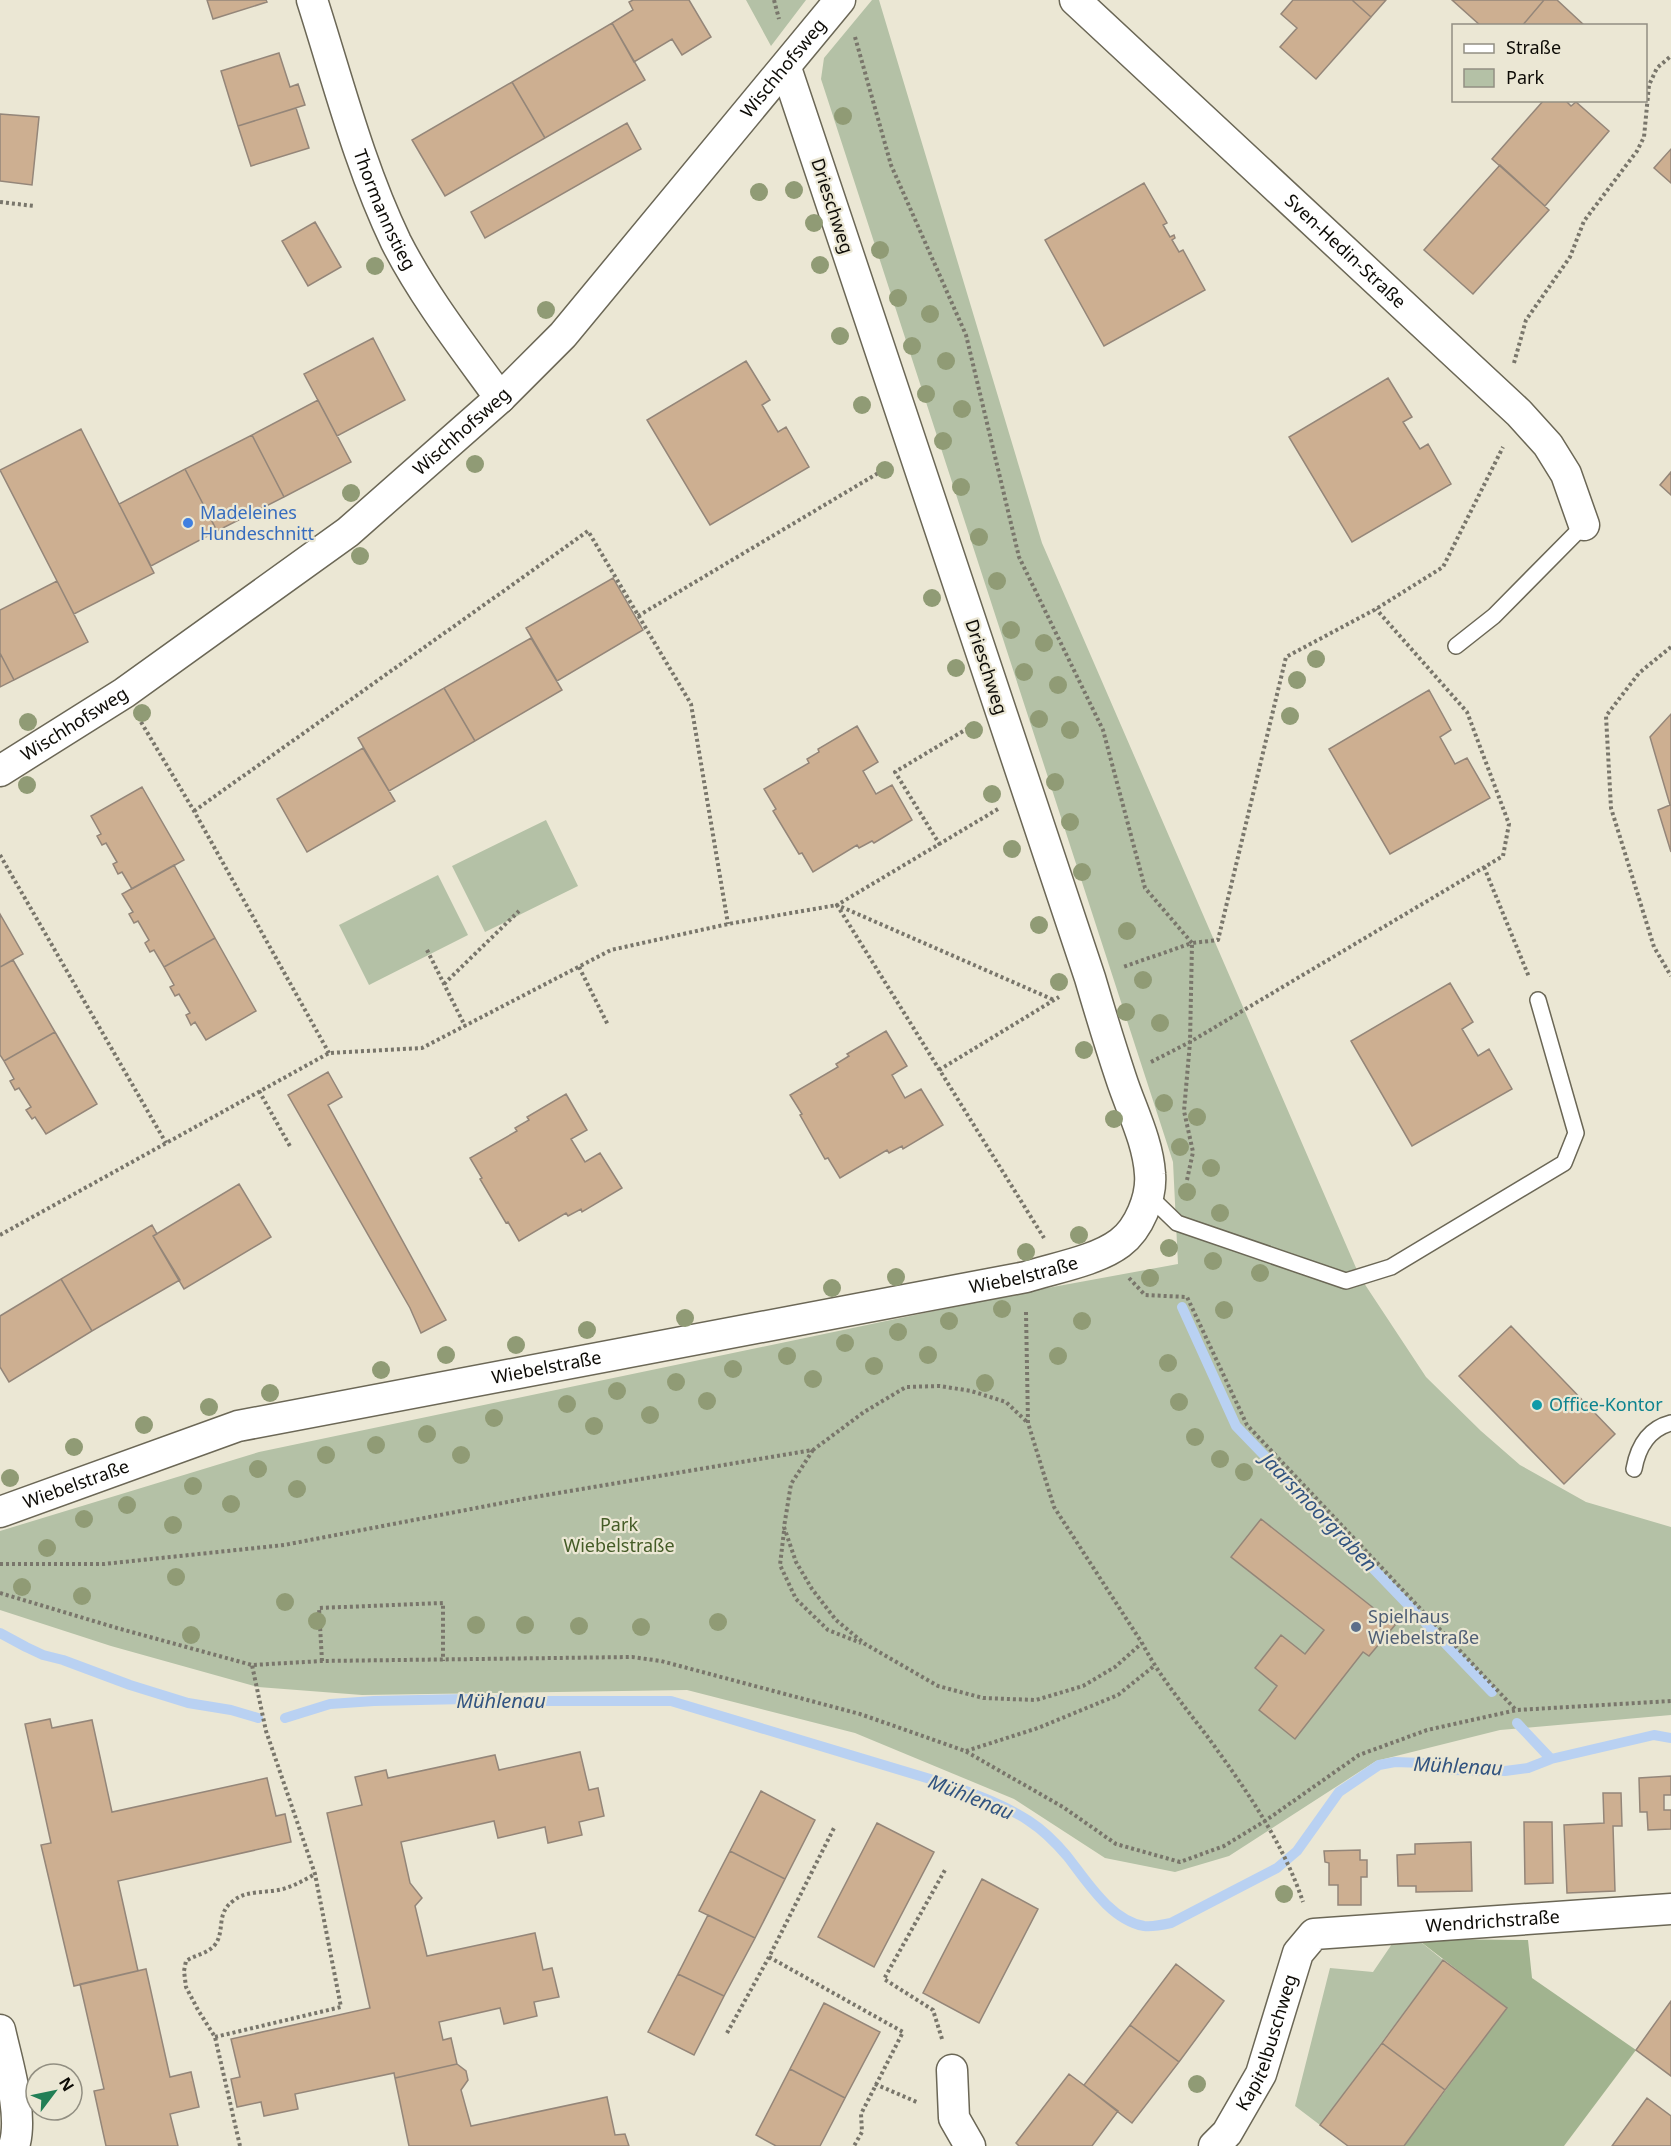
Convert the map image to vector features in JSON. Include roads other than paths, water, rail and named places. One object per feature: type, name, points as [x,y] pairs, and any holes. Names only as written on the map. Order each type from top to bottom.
[{"type":"street","name":"Thormannstieg","points":[[312,0],[373,193],[397,244],[426,292],[500,399]]},
{"type":"street","name":"Wischhofsweg","points":[[0,771],[124,693],[348,532],[500,399],[563,334],[786,68],[840,0]]},
{"type":"street","name":"Sven-Hedin-Straße","points":[[1075,0],[1519,413],[1548,445],[1566,474],[1584,525]]},
{"type":"street","name":"Drieschweg","points":[[786,68],[1146,1149],[1151,1176],[1148,1195],[1133,1231],[1120,1243],[1103,1253]]},
{"type":"street","name":"Wiebelstraße","points":[[0,1512],[238,1426],[1026,1277],[1103,1253]]},
{"type":"street","name":"Wendrichstraße","points":[[1314,1934],[1671,1909]]},
{"type":"street","name":"Kapitelbuschweg","points":[[1229,2142],[1261,2074],[1298,1953],[1314,1934]]},
{"type":"street","points":[[0,2030],[14,2092],[18,2135],[14,2146]]},
{"type":"street","points":[[952,2070],[954,2118],[970,2146]]},
{"type":"lane","points":[[1456,646],[1494,616],[1584,525]]},
{"type":"lane","points":[[1148,1195],[1177,1223],[1346,1281],[1392,1268],[1564,1163],[1576,1133],[1538,1000]]},
{"type":"lane","points":[[1634,1469],[1637,1451],[1644,1440],[1660,1426],[1671,1424]]},
{"type":"waterway","name":"Jaarsmoorgraben","points":[[1182,1307],[1236,1426],[1492,1692]]},
{"type":"waterway","name":"Mühlenau","points":[[0,1633],[43,1655],[130,1685],[188,1703],[231,1710],[258,1718]]},
{"type":"waterway","name":"Mühlenau","points":[[285,1718],[330,1704],[374,1701],[466,1699],[671,1701],[950,1785],[1001,1805],[1020,1815],[1049,1837],[1110,1908],[1120,1916],[1144,1926],[1171,1923],[1277,1868],[1297,1851],[1339,1792],[1379,1765],[1395,1762],[1423,1763],[1452,1770],[1505,1771],[1528,1768],[1551,1759],[1654,1735],[1671,1738]]},
{"type":"waterway","name":"Jaarsmoorgraben","points":[[1517,1723],[1551,1759]]},
{"type":"place","name":"Madeleines Hundeschnitt","points":[[188,523]]},
{"type":"place","name":"Office-Kontor","points":[[1537,1405]]},
{"type":"place","name":"Spielhaus Wiebelstraße","points":[[1356,1627]]},
{"type":"park label","name":"Park Wiebelstraße","points":[[619,1535]]}]
